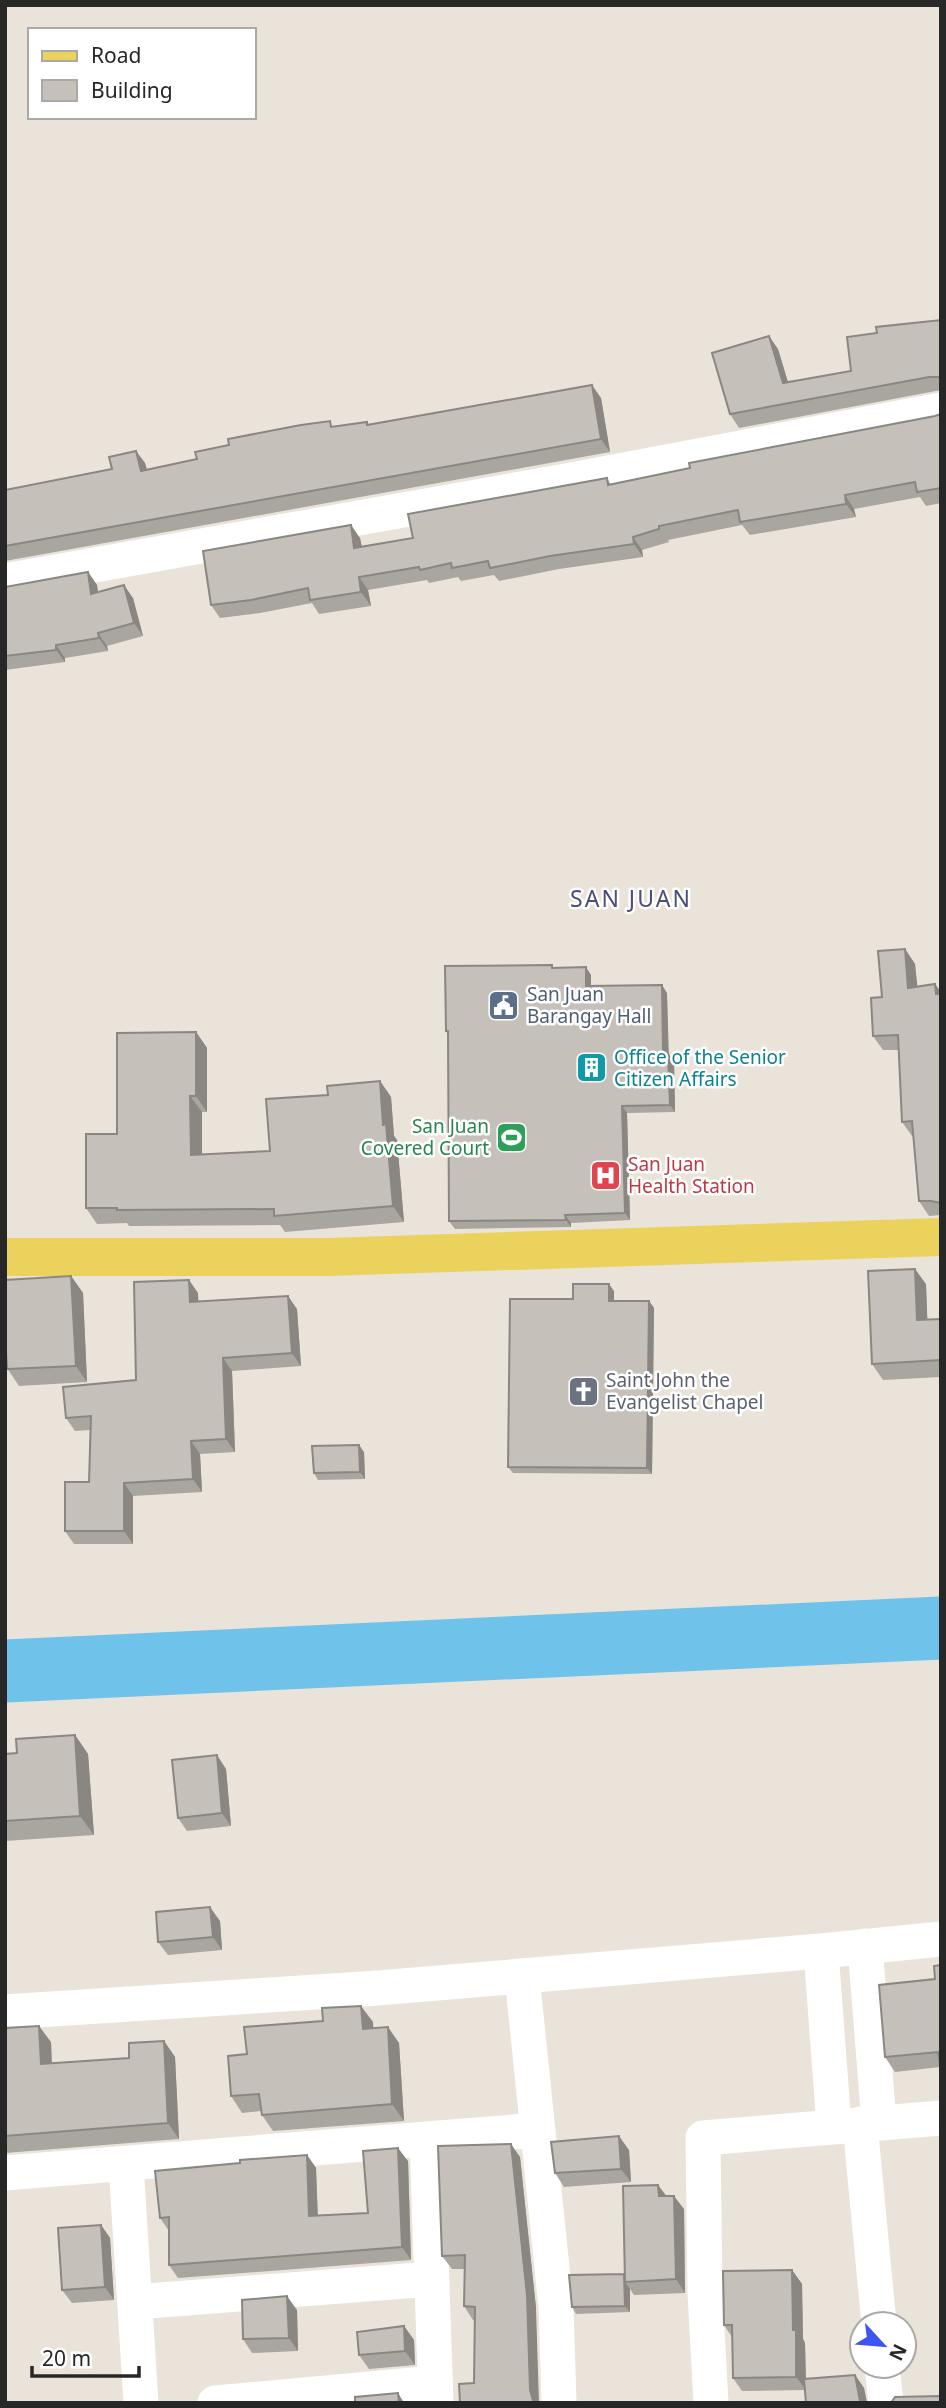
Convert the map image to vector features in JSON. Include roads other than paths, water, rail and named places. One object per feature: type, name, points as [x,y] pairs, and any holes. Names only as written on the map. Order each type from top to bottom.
[{"type":"main road","points":[[5,1256],[328,1257],[941,1237]]},
{"type":"street","points":[[5,582],[941,410]]},
{"type":"street","points":[[5,2012],[378,1988],[941,1939]]},
{"type":"street","points":[[858,2124],[864,1946]]},
{"type":"street","points":[[821,1951],[858,2124],[877,2310]]},
{"type":"street","points":[[522,1976],[556,2307],[559,2403]]},
{"type":"street","points":[[711,2403],[705,2292],[703,2138],[941,2118]]},
{"type":"street","points":[[5,2173],[538,2130]]},
{"type":"street","points":[[215,2403],[435,2393],[426,2140]]},
{"type":"street","points":[[126,2164],[141,2403]]},
{"type":"street","points":[[135,2302],[431,2279]]},
{"type":"street","points":[[884,2380],[886,2403]]},
{"type":"waterway","points":[[5,1671],[941,1628]]},
{"type":"place","name":"San Juan Barangay Hall","points":[[504,1005]]},
{"type":"place","name":"Office of the Senior Citizen Affairs","points":[[591,1068]]},
{"type":"place","name":"San Juan Covered Court","points":[[512,1137]]},
{"type":"place","name":"San Juan Health Station","points":[[605,1175]]},
{"type":"place","name":"Saint John the Evangelist Chapel","points":[[583,1391]]},
{"type":"district","name":"SAN JUAN","points":[[631,898]]}]
